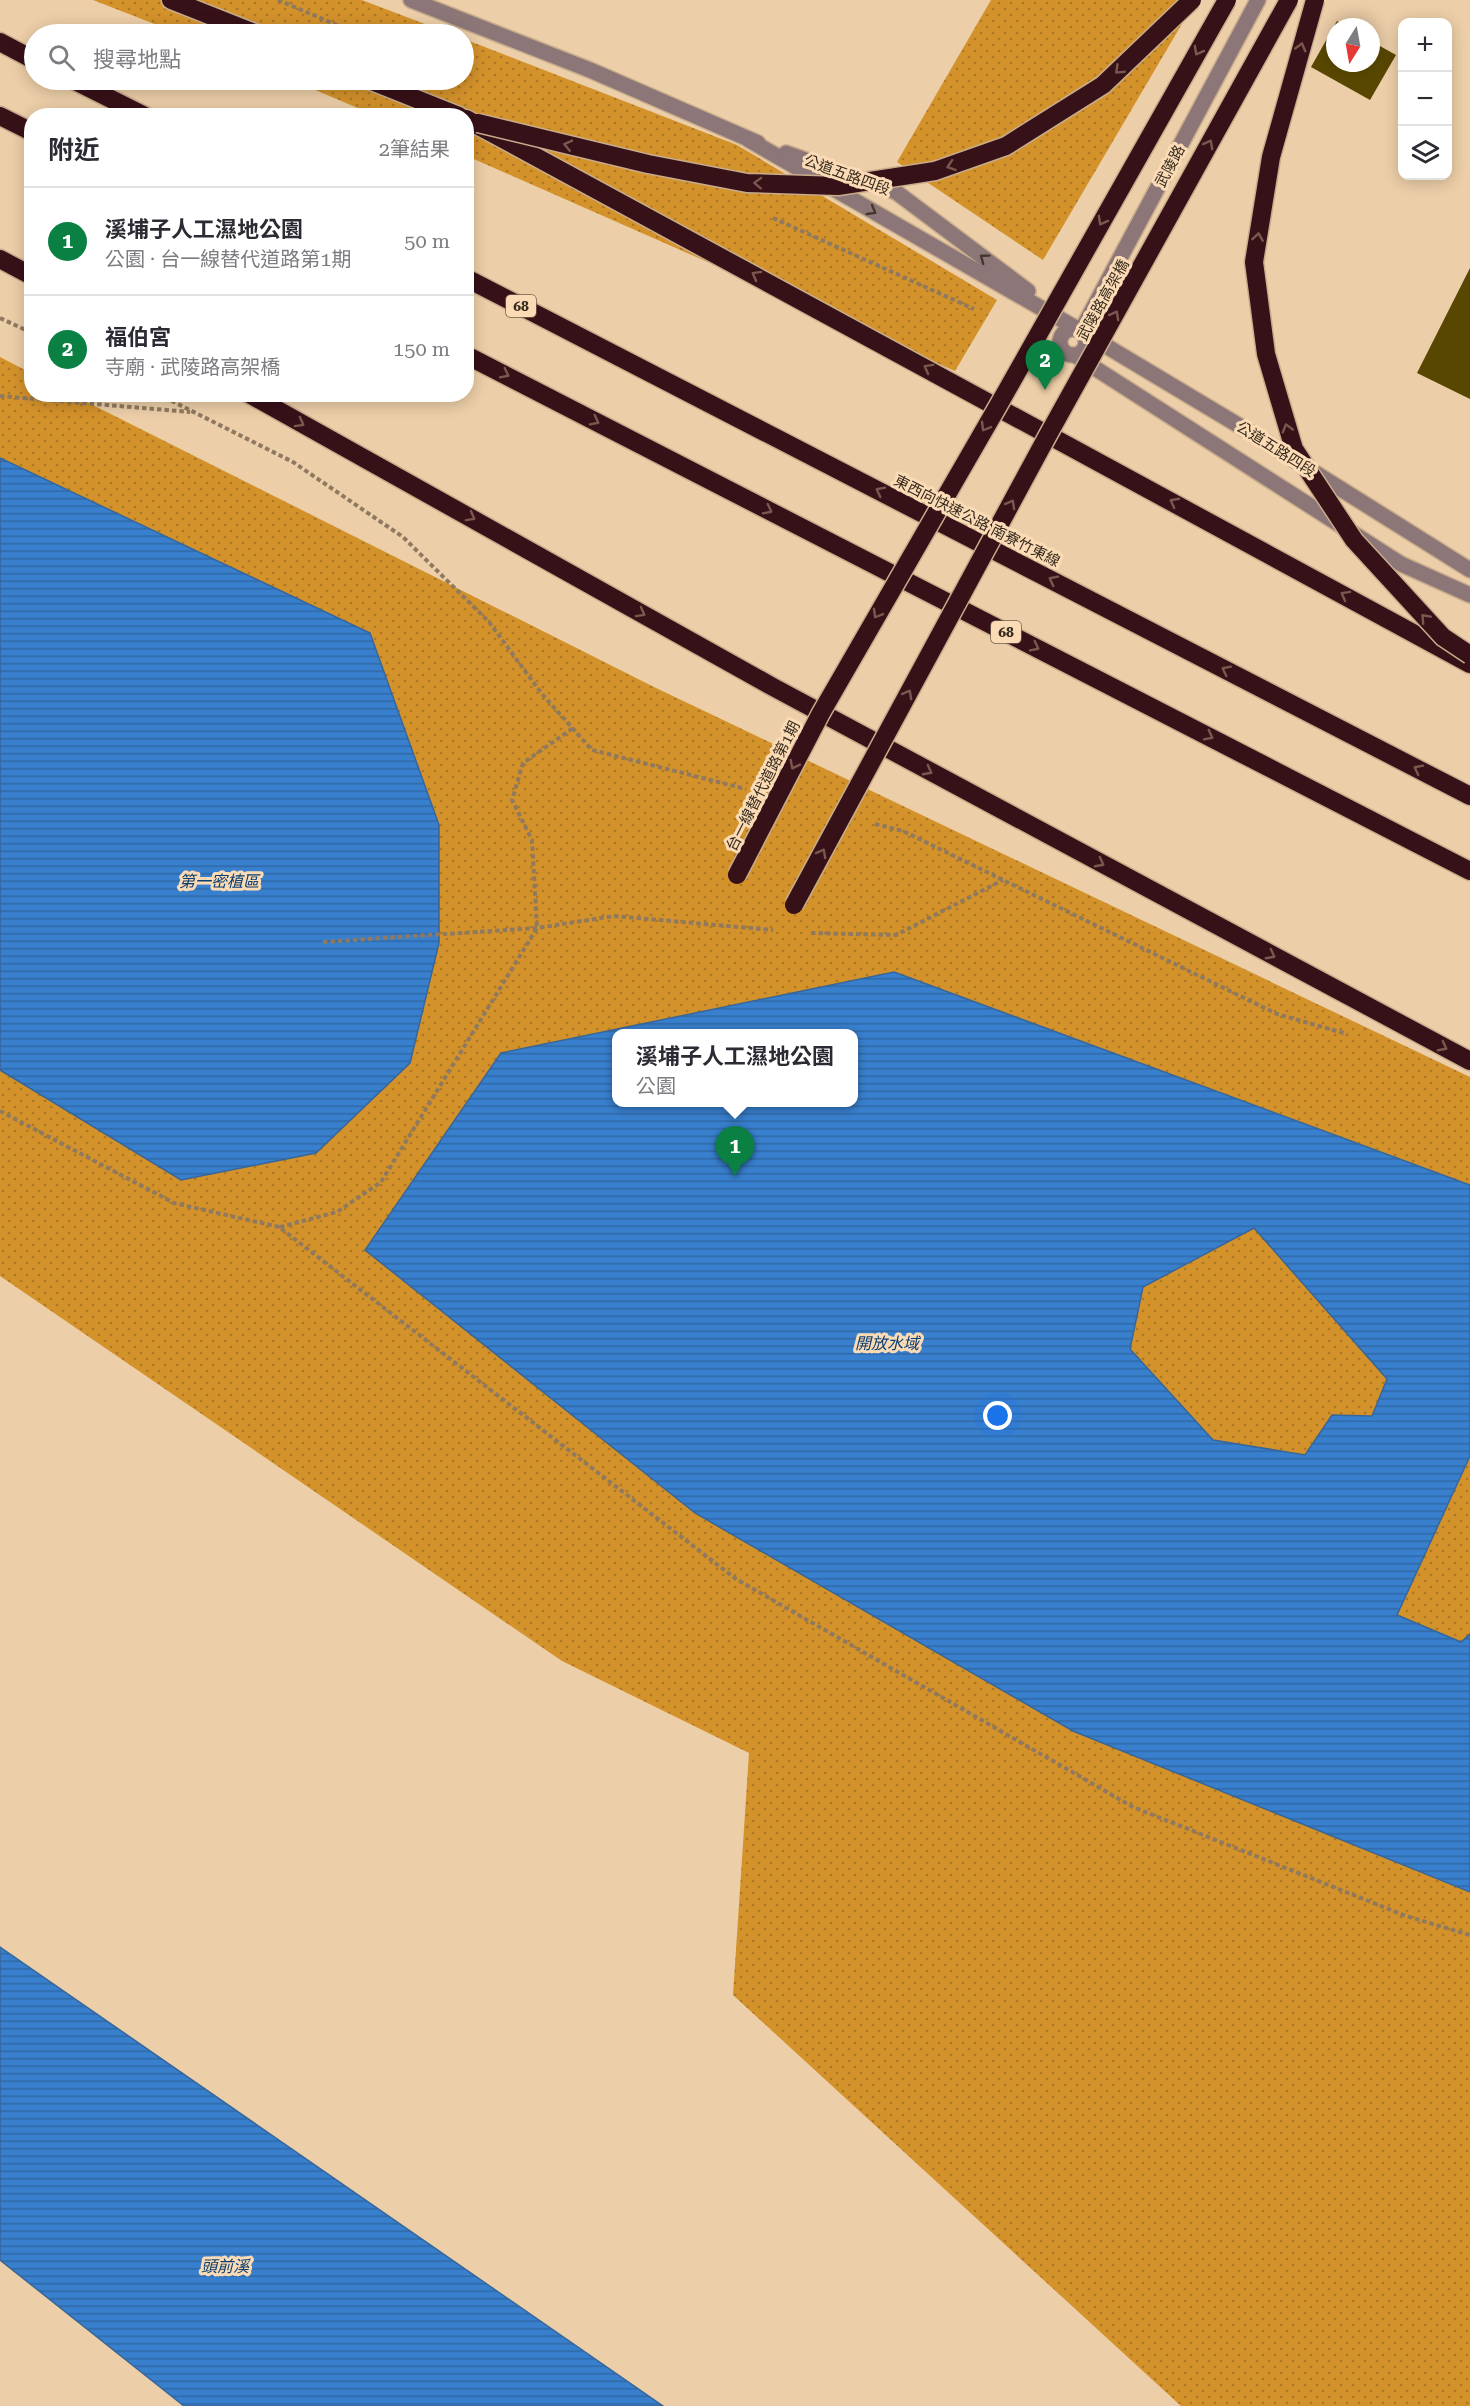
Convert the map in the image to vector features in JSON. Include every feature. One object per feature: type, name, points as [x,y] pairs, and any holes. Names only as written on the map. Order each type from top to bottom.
[{"type":"highway","points":[[171,0],[232,24]]},
{"type":"highway","points":[[474,121],[648,164],[747,183],[838,186],[935,171],[1006,147],[1103,85],[1191,0]]},
{"type":"highway","points":[[821,713],[998,406],[1227,0]]},
{"type":"highway","name":"武陵路高架橋","points":[[880,745],[1048,435],[1289,0]]},
{"type":"highway","points":[[1315,0],[1271,157],[1254,262],[1266,354],[1294,449],[1354,540],[1443,637],[1470,655]]},
{"type":"highway","points":[[0,42],[24,55]]},
{"type":"highway","points":[[94,90],[129,108]]},
{"type":"highway","points":[[394,90],[439,108]]},
{"type":"highway","points":[[0,116],[24,128]]},
{"type":"highway","points":[[474,122],[1470,664]]},
{"type":"highway","points":[[0,259],[24,272]]},
{"type":"highway","name":"東西向快速公路 南寮竹東線","points":[[474,282],[1470,796]]},
{"type":"highway","name":"68","points":[[474,359],[1470,871]]},
{"type":"highway","points":[[263,402],[821,713],[1470,1061]]},
{"type":"highway","name":"台一線替代道路第1期","points":[[737,875],[821,713]]},
{"type":"highway","points":[[794,905],[880,745]]},
{"type":"street","name":"公道五路四段","points":[[411,0],[472,24]]},
{"type":"street","name":"武陵路","points":[[1081,331],[1258,0]]},
{"type":"street","name":"公道五路四段","points":[[474,25],[590,70],[749,140],[896,192],[1081,331]]},
{"type":"street","name":"公道五路四段","points":[[749,140],[1081,331],[1258,437],[1470,570]]},
{"type":"street","points":[[1076,356],[1083,351],[1087,343],[1081,331],[1072,329],[1068,330],[1060,340],[1064,352],[1068,355],[1076,356],[1401,564],[1470,595]]},
{"type":"path","points":[[278,0],[334,24]]},
{"type":"path","points":[[0,318],[24,329]]},
{"type":"path","points":[[0,396],[24,398]]},
{"type":"path","points":[[73,402],[194,412]]},
{"type":"path","points":[[279,1227],[337,1212],[381,1182],[537,928],[532,840],[512,800],[523,763],[573,728]]},
{"type":"path","points":[[801,932],[896,935],[1004,880]]},
{"type":"path","points":[[323,942],[537,928],[614,916],[777,930]]},
{"type":"path","points":[[0,1111],[174,1203],[279,1227],[736,1579],[1133,1807],[1406,1916],[1470,1935]]},
{"type":"shaded area","points":[[93,0],[362,0],[425,24],[154,24]]},
{"type":"shaded area","points":[[991,0],[1196,0],[1043,260],[897,162]]},
{"type":"shaded area","points":[[474,43],[737,145],[997,300],[955,371],[474,159],[474,108],[358,108],[315,90],[474,90]]},
{"type":"shaded area","points":[[0,357],[24,369],[24,402],[87,402],[654,687],[1470,1077],[1470,2406],[1181,2406],[733,1995],[749,1753],[562,1661],[0,1276]]},
{"type":"water","name":"第一密植區","points":[[0,458],[370,633],[439,825],[439,943],[410,1063],[316,1153],[181,1180],[0,1070]]},
{"type":"water","name":"開放水域","points":[[894,972],[1470,1185],[1470,1456],[1397,1615],[1461,1642],[1470,1634],[1470,1892],[1073,1731],[695,1513],[365,1250],[501,1053],[612,1030],[612,1107],[858,1107],[858,1029],[617,1029]],"holes":[[[1254,1228],[1387,1379],[1372,1416],[1332,1415],[1305,1455],[1213,1440],[1130,1349],[1143,1287]]]},
{"type":"water","name":"頭前溪","points":[[0,1947],[663,2406],[184,2406],[0,2260]]},
{"type":"building","points":[[1326,40],[1326,72],[1380,72],[1380,46],[1396,55],[1370,100],[1311,67]]},
{"type":"building","points":[[1470,268],[1470,399],[1417,373]]},
{"type":"place","name":"福伯宮","points":[[1045,390]]},
{"type":"place","name":"溪埔子人工濕地公園","points":[[735,1176]]}]
